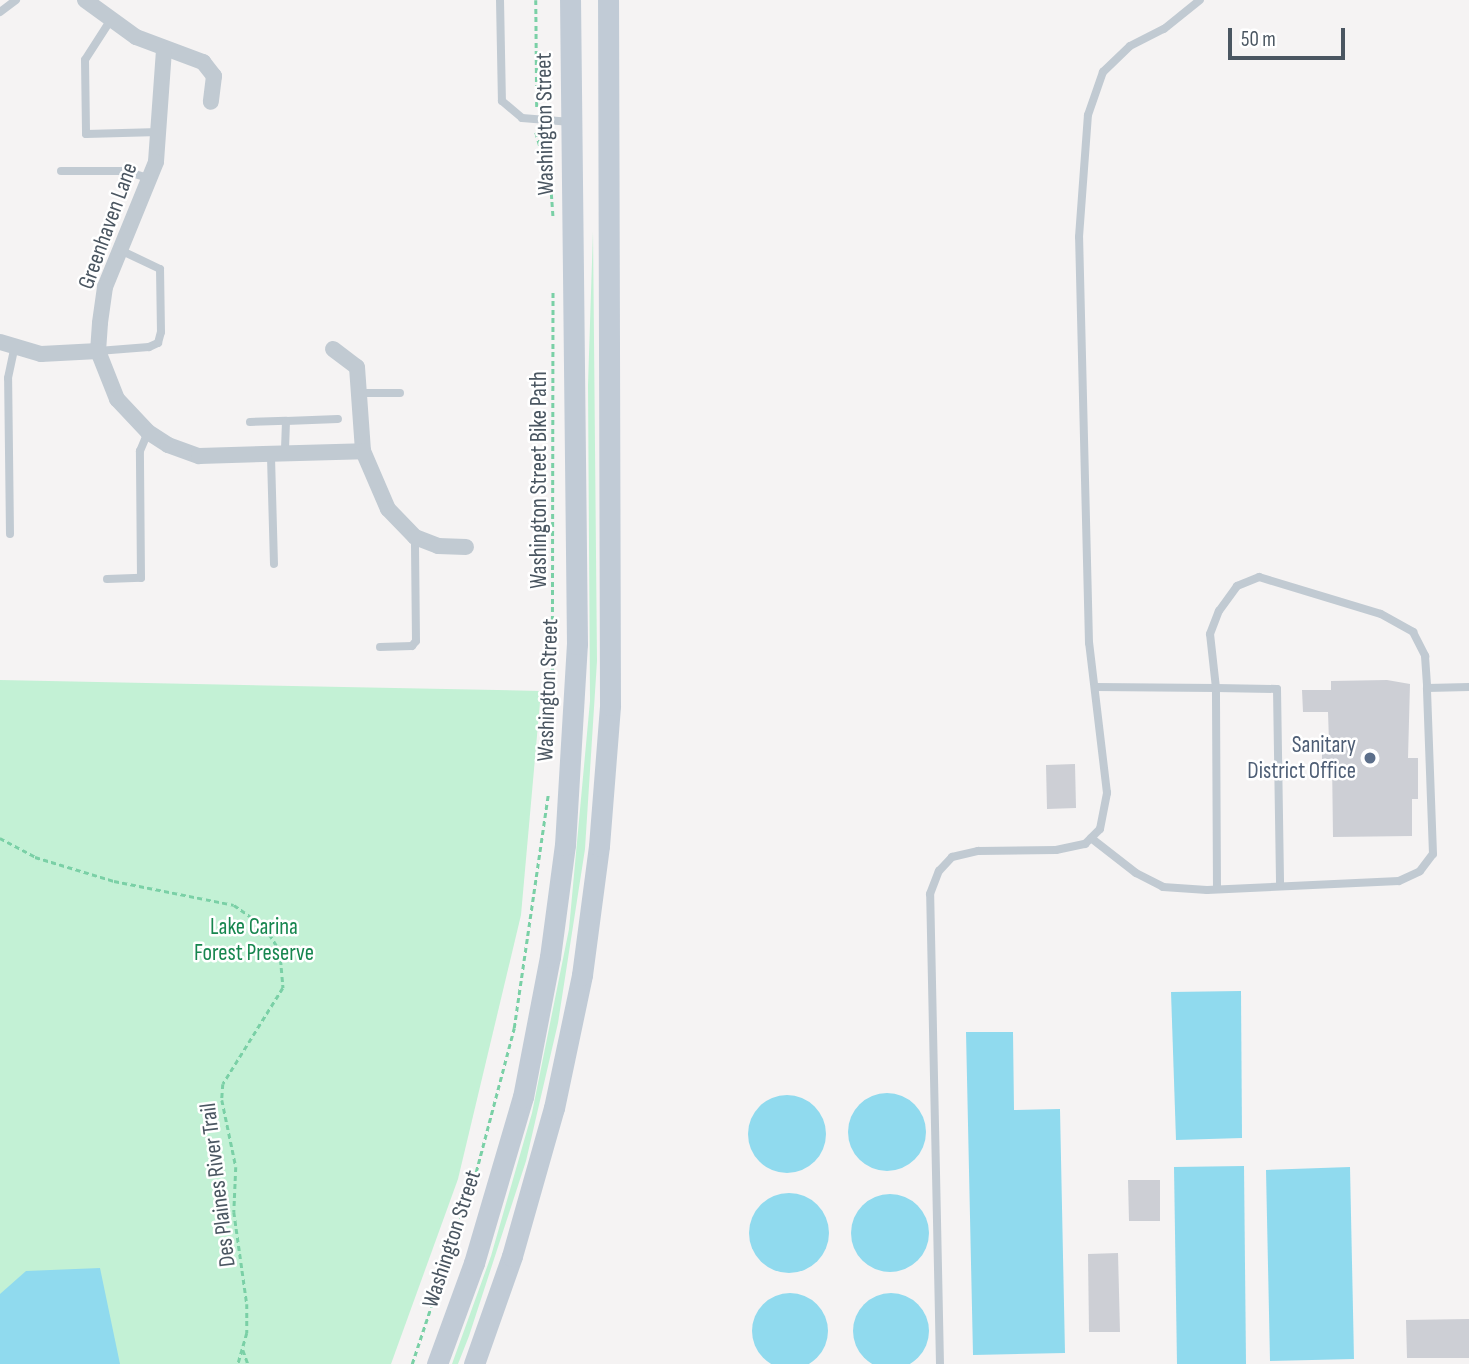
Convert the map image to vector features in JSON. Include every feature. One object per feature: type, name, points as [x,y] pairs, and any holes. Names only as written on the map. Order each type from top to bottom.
[{"type":"main road","name":"Washington Street","points":[[437,1364],[474,1263],[523,1097],[565,845],[577,644],[570,0]]},
{"type":"main road","points":[[474,1364],[512,1256],[554,1108],[582,975],[599,846],[610,705],[608,0]]},
{"type":"street","points":[[85,0],[110,21],[164,50],[203,62],[214,76],[211,102]]},
{"type":"street","name":"Greenhaven Lane","points":[[164,50],[160,132],[151,179],[105,287],[99,351],[117,399],[148,432],[167,446],[199,456],[278,457],[363,451]]},
{"type":"street","points":[[7,346],[41,354],[99,351]]},
{"type":"street","points":[[333,349],[357,367],[363,451],[388,509],[415,537],[438,546],[466,547]]},
{"type":"lane","points":[[0,12],[16,0]]},
{"type":"lane","points":[[500,0],[502,101],[522,118],[571,122]]},
{"type":"lane","points":[[940,1364],[930,894],[939,871],[952,857],[978,851],[1056,850],[1085,844],[1100,829],[1107,793],[1089,643],[1079,237],[1088,115],[1104,72],[1130,46],[1164,29],[1200,0]]},
{"type":"lane","points":[[110,21],[85,60],[86,134],[160,132]]},
{"type":"lane","points":[[61,171],[125,171],[151,179]]},
{"type":"lane","points":[[99,351],[149,347],[158,342],[161,332],[160,269],[120,250]]},
{"type":"lane","points":[[7,346],[10,534]]},
{"type":"lane","points":[[360,393],[400,393]]},
{"type":"lane","points":[[250,422],[338,419]]},
{"type":"lane","points":[[274,564],[278,457],[286,421]]},
{"type":"lane","points":[[107,579],[141,579],[140,451],[148,432]]},
{"type":"lane","points":[[380,647],[412,646],[416,641],[415,537]]},
{"type":"lane","points":[[1091,838],[1136,873],[1163,887],[1217,889],[1399,881],[1420,871],[1433,854],[1425,656],[1413,632],[1381,614],[1259,577],[1237,586],[1219,611],[1210,634],[1216,688],[1217,889]]},
{"type":"lane","points":[[1094,687],[1277,689],[1280,886]]},
{"type":"lane","points":[[1427,688],[1469,687]]},
{"type":"path","points":[[537,0],[536,138],[551,184],[553,221]]},
{"type":"path","name":"Washington Street Bike Path","points":[[551,741],[553,286]]},
{"type":"path","points":[[412,1364],[476,1172],[514,1028],[539,882],[550,781]]},
{"type":"path","name":"Des Plaines River Trail","points":[[0,838],[36,857],[114,881],[234,905],[265,927],[280,951],[283,988],[229,1073],[222,1100],[236,1167],[234,1212],[247,1304],[243,1350],[238,1364]]},
{"type":"path","points":[[243,1350],[248,1364]]},
{"type":"green space","points":[[593,231],[597,661],[585,849],[558,1023],[526,1161],[469,1336],[458,1364],[452,1364],[491,1256],[532,1113],[569,929],[590,701],[588,385]]},
{"type":"green space","name":"Lake Carina Forest Preserve","points":[[0,680],[541,691],[521,915],[458,1179],[391,1364],[0,1364]]},
{"type":"water","points":[[1241,991],[1242,1138],[1176,1140],[1171,992]]},
{"type":"water","points":[[966,1032],[1013,1032],[1014,1110],[1060,1109],[1065,1353],[973,1355]]},
{"type":"water","points":[[887,1093],[902,1096],[915,1104],[923,1117],[926,1132],[923,1147],[915,1160],[902,1168],[887,1171],[872,1168],[859,1160],[851,1147],[848,1132],[851,1117],[859,1104],[872,1096]]},
{"type":"water","points":[[787,1095],[802,1098],[815,1106],[823,1119],[826,1134],[823,1149],[815,1162],[802,1170],[787,1173],[772,1170],[759,1162],[751,1149],[748,1134],[751,1119],[759,1106],[772,1098]]},
{"type":"water","points":[[1244,1166],[1246,1364],[1177,1364],[1174,1167]]},
{"type":"water","points":[[1350,1167],[1354,1359],[1270,1361],[1266,1170]]},
{"type":"water","points":[[789,1193],[804,1196],[817,1205],[826,1218],[829,1233],[826,1248],[817,1261],[804,1270],[789,1273],[774,1270],[761,1261],[752,1248],[749,1233],[752,1218],[761,1205],[774,1196]]},
{"type":"water","points":[[882,1194],[898,1194],[912,1200],[923,1211],[929,1225],[929,1241],[923,1255],[912,1266],[898,1272],[882,1272],[868,1266],[857,1255],[851,1241],[851,1225],[857,1211],[868,1200]]},
{"type":"water","points":[[100,1268],[120,1364],[0,1364],[0,1294],[26,1271]]},
{"type":"water","points":[[790,1293],[805,1296],[817,1304],[825,1316],[828,1331],[825,1346],[817,1358],[805,1366],[790,1369],[775,1366],[763,1358],[755,1346],[752,1331],[755,1316],[763,1304],[775,1296]]},
{"type":"water","points":[[891,1293],[906,1296],[918,1304],[926,1316],[929,1331],[926,1346],[918,1358],[906,1366],[891,1369],[876,1366],[864,1358],[856,1346],[853,1331],[856,1316],[864,1304],[876,1296]]},
{"type":"building","name":"Sanitary District Office","points":[[1387,680],[1410,684],[1408,758],[1418,758],[1418,799],[1412,799],[1412,836],[1333,837],[1332,759],[1322,759],[1322,742],[1329,742],[1328,712],[1303,712],[1302,690],[1331,690],[1331,681]]},
{"type":"building","points":[[1075,764],[1076,808],[1047,809],[1046,765]]},
{"type":"building","points":[[1128,1180],[1160,1180],[1160,1221],[1129,1221]]},
{"type":"building","points":[[1118,1253],[1120,1332],[1089,1332],[1088,1254]]},
{"type":"building","points":[[1469,1319],[1469,1358],[1407,1358],[1406,1320]]},
{"type":"place","name":"Sanitary District Office","points":[[1370,758]]}]
